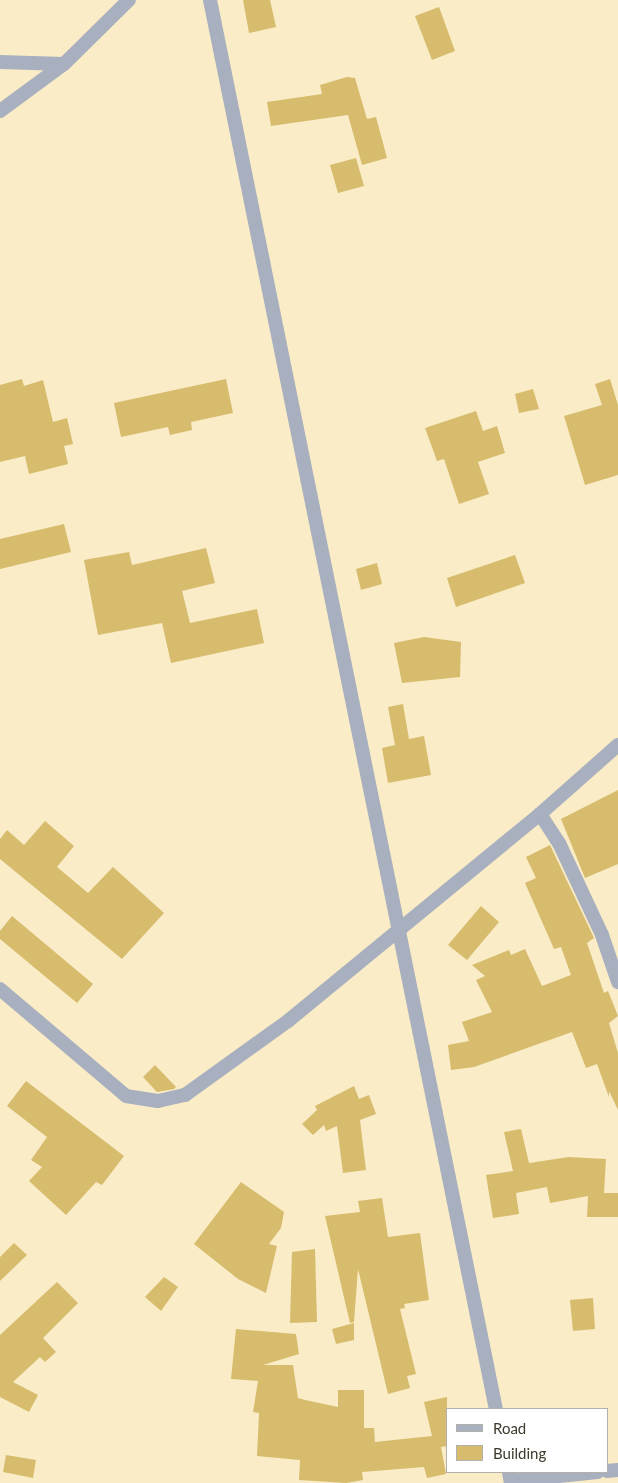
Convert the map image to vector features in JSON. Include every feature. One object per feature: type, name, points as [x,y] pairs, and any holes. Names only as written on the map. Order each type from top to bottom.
[{"type":"street","points":[[0,111],[64,64],[129,0]]},
{"type":"street","points":[[210,0],[496,1408]]},
{"type":"street","points":[[0,62],[64,64]]},
{"type":"street","points":[[0,988],[126,1096],[158,1102],[185,1095],[288,1021],[540,814],[618,745]]},
{"type":"street","points":[[540,814],[558,843],[602,935],[618,982]]},
{"type":"street","points":[[510,1478],[583,1473]]},
{"type":"building","points":[[243,0],[270,0],[276,27],[249,33]]},
{"type":"building","points":[[439,7],[455,51],[432,60],[415,16]]},
{"type":"building","points":[[347,77],[355,78],[367,119],[376,117],[387,158],[362,165],[348,115],[271,126],[267,102],[322,94],[320,85]]},
{"type":"building","points":[[356,158],[364,186],[338,193],[330,165]]},
{"type":"building","points":[[22,379],[24,386],[43,380],[53,422],[67,418],[73,444],[64,446],[68,464],[29,474],[25,456],[0,462],[0,385]]},
{"type":"building","points":[[226,379],[233,413],[191,422],[192,430],[170,435],[168,427],[121,437],[114,403]]},
{"type":"building","points":[[610,379],[618,405],[618,475],[585,485],[564,416],[602,405],[595,384]]},
{"type":"building","points":[[533,389],[539,409],[519,413],[515,394]]},
{"type":"building","points":[[476,411],[483,431],[497,426],[505,453],[478,462],[489,494],[459,504],[444,459],[437,461],[425,428]]},
{"type":"building","points":[[64,524],[71,552],[0,569],[0,539]]},
{"type":"building","points":[[206,548],[215,583],[182,591],[190,623],[257,609],[264,643],[171,663],[162,623],[98,635],[84,560],[129,552],[132,565]]},
{"type":"building","points":[[515,555],[525,583],[456,607],[447,578]]},
{"type":"building","points":[[377,563],[382,584],[361,590],[356,569]]},
{"type":"building","points":[[424,637],[461,642],[460,677],[402,683],[394,643]]},
{"type":"building","points":[[403,704],[409,739],[424,736],[431,775],[388,783],[382,748],[395,745],[388,707]]},
{"type":"building","points":[[618,790],[618,864],[585,878],[561,819]]},
{"type":"building","points":[[45,821],[74,846],[57,867],[88,893],[113,867],[164,913],[122,959],[0,859],[0,839],[7,830],[24,845]]},
{"type":"building","points":[[550,845],[594,938],[587,943],[604,993],[608,991],[618,1016],[609,1023],[618,1053],[618,1110],[609,1091],[609,1097],[597,1064],[586,1068],[572,1032],[474,1067],[451,1070],[448,1045],[469,1041],[462,1022],[492,1012],[476,980],[485,976],[472,965],[509,950],[511,955],[525,949],[542,986],[571,975],[561,947],[554,949],[525,883],[536,878],[526,857]]},
{"type":"building","points":[[481,906],[499,922],[467,960],[448,945]]},
{"type":"building","points":[[12,916],[93,984],[77,1003],[0,939],[0,931]]},
{"type":"building","points":[[155,1065],[176,1087],[174,1089],[157,1092],[143,1077]]},
{"type":"building","points":[[26,1081],[124,1156],[102,1185],[96,1182],[66,1215],[29,1181],[42,1167],[31,1160],[47,1137],[7,1106]]},
{"type":"building","points":[[354,1086],[359,1099],[369,1095],[376,1114],[360,1120],[366,1170],[343,1173],[337,1126],[326,1131],[324,1125],[313,1135],[302,1124],[317,1110],[315,1106]]},
{"type":"building","points":[[521,1129],[529,1163],[569,1157],[606,1159],[604,1193],[618,1193],[618,1217],[587,1217],[588,1196],[550,1203],[547,1187],[516,1193],[519,1214],[493,1218],[486,1175],[513,1171],[504,1132]]},
{"type":"building","points":[[241,1182],[284,1212],[281,1228],[269,1244],[277,1246],[266,1293],[238,1279],[194,1244]]},
{"type":"building","points":[[382,1198],[388,1237],[420,1233],[429,1300],[404,1304],[405,1308],[400,1309],[416,1374],[407,1376],[410,1388],[388,1394],[358,1269],[354,1322],[350,1323],[325,1216],[360,1212],[358,1201]]},
{"type":"building","points":[[14,1243],[27,1255],[0,1281],[0,1257]]},
{"type":"building","points":[[315,1249],[317,1322],[290,1323],[292,1252]]},
{"type":"building","points":[[164,1277],[178,1287],[161,1311],[145,1297]]},
{"type":"building","points":[[57,1282],[78,1303],[43,1338],[56,1352],[45,1362],[40,1357],[13,1382],[38,1395],[29,1412],[0,1397],[0,1335]]},
{"type":"building","points":[[593,1298],[595,1329],[573,1331],[570,1300]]},
{"type":"building","points":[[354,1323],[354,1340],[336,1344],[332,1329]]},
{"type":"building","points":[[236,1329],[296,1334],[299,1354],[263,1365],[293,1365],[298,1398],[305,1400],[338,1407],[338,1390],[364,1390],[364,1428],[374,1428],[375,1442],[432,1436],[424,1402],[447,1397],[446,1446],[441,1447],[446,1474],[427,1478],[424,1467],[362,1472],[363,1480],[346,1483],[299,1480],[300,1460],[257,1456],[259,1413],[253,1412],[258,1381],[231,1379]]},
{"type":"building","points":[[6,1455],[36,1460],[33,1478],[3,1472]]}]
